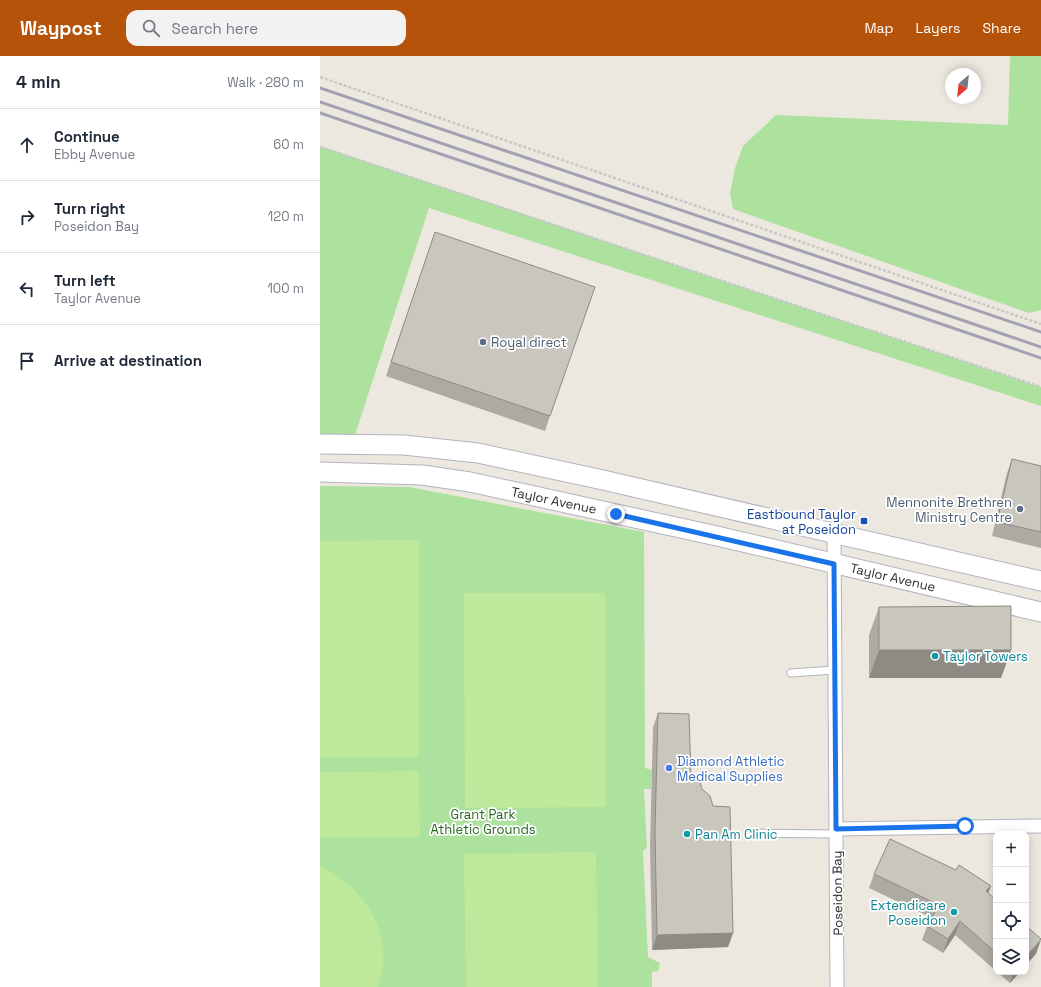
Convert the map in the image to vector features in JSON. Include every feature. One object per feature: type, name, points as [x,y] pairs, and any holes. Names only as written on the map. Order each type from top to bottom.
[{"type":"main road","points":[[320,444],[404,444],[478,453],[603,480],[1041,581]]},
{"type":"main road","name":"Taylor Avenue","points":[[320,472],[422,475],[470,482],[1041,612]]},
{"type":"street","name":"Poseidon Bay","points":[[834,534],[837,987]]},
{"type":"street","points":[[836,831],[965,826],[1041,826]]},
{"type":"lane","points":[[791,673],[835,670]]},
{"type":"lane","points":[[748,833],[836,831]]},
{"type":"path","points":[[320,76],[1041,324]]},
{"type":"path","points":[[320,147],[1041,387]]},
{"type":"green space","points":[[1010,56],[1041,56],[1041,310],[1029,313],[733,209],[730,193],[735,168],[743,146],[776,115],[1008,125]]},
{"type":"green space","points":[[320,146],[1041,387],[1041,406],[429,208],[352,444],[320,444]]},
{"type":"green space","name":"Grant Park Athletic Grounds","points":[[320,486],[409,487],[644,532],[645,768],[652,770],[651,789],[644,789],[647,848],[643,851],[648,957],[660,963],[658,971],[652,972],[652,987],[320,987]]},
{"type":"green space","points":[[419,540],[419,757],[320,757],[320,541]]},
{"type":"green space","points":[[464,593],[605,593],[606,807],[465,808]]},
{"type":"green space","points":[[419,771],[420,837],[320,838],[320,772]]},
{"type":"green space","points":[[596,852],[598,987],[466,987],[464,854]]},
{"type":"green space","points":[[320,867],[336,875],[351,886],[363,900],[373,916],[380,933],[383,951],[383,969],[378,987],[320,987]]},
{"type":"building","points":[[435,232],[595,287],[550,416],[391,362]]},
{"type":"building","name":"Mennonite Brethren Ministry Centre","points":[[1012,459],[1041,466],[1041,532],[997,522]]},
{"type":"building","points":[[1011,606],[1011,650],[879,650],[879,607]]},
{"type":"building","name":"Pan Am Clinic","points":[[658,713],[689,714],[691,777],[699,779],[702,789],[710,796],[713,806],[730,807],[733,933],[657,935],[655,831]]},
{"type":"building","name":"Extendicare Poseidon","points":[[890,839],[956,870],[959,865],[991,886],[986,891],[993,897],[993,950],[960,921],[948,939],[927,926],[939,905],[874,874]]},
{"type":"building","points":[[1029,929],[1041,939],[1029,953]]},
{"type":"railway","points":[[320,88],[1041,332]]},
{"type":"railway","points":[[320,102],[1041,347]]},
{"type":"railway","points":[[320,113],[1041,358]]},
{"type":"place","name":"Royal direct","points":[[483,342]]},
{"type":"place","name":"Mennonite Brethren Ministry Centre","points":[[1020,509]]},
{"type":"place","name":"Eastbound Taylor at Poseidon","points":[[864,521]]},
{"type":"place","name":"Taylor Towers","points":[[935,656]]},
{"type":"place","name":"Diamond Athletic Medical Supplies","points":[[669,768]]},
{"type":"place","name":"Pan Am Clinic","points":[[687,834]]},
{"type":"place","name":"Extendicare Poseidon","points":[[954,912]]},
{"type":"route","points":[[616,514],[834,564],[836,829],[965,826]]}]
